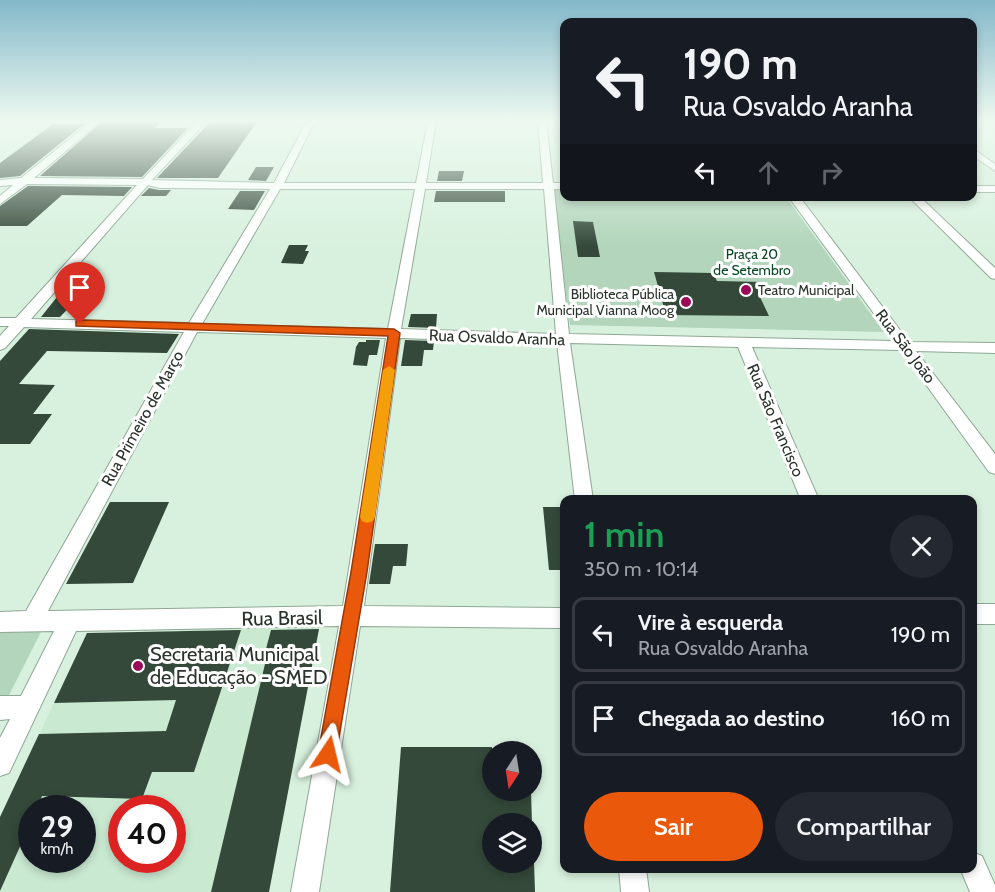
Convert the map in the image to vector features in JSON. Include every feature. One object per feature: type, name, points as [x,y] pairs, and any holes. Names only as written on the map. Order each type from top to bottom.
[{"type":"street","points":[[0,201],[47,163]]},
{"type":"street","points":[[0,345],[164,163]]},
{"type":"street","name":"Rua Primeiro de Março","points":[[31,622],[193,327],[289,163]]},
{"type":"street","points":[[305,892],[351,616],[394,333],[425,163]]},
{"type":"street","points":[[545,163],[562,339],[583,495]]},
{"type":"street","points":[[0,183],[25,181],[146,182],[160,185],[560,186]]},
{"type":"street","points":[[977,189],[995,189]]},
{"type":"street","name":"Rua São João","points":[[797,201],[995,467]]},
{"type":"street","points":[[918,201],[995,275]]},
{"type":"street","name":"Rua Osvaldo Aranha","points":[[0,322],[562,339],[995,348]]},
{"type":"street","name":"Rua São Francisco","points":[[742,341],[808,495]]},
{"type":"street","points":[[977,614],[995,614]]},
{"type":"street","name":"Rua Brasil","points":[[0,622],[69,623],[351,616],[560,618]]},
{"type":"street","points":[[0,764],[69,623]]},
{"type":"street","points":[[0,708],[27,707]]},
{"type":"street","points":[[633,873],[635,892]]},
{"type":"street","points":[[975,873],[984,892]]},
{"type":"shaded area","points":[[319,625],[269,892],[0,892],[0,817],[54,703],[155,700],[180,628]]},
{"type":"green space","name":"Praça 20 de Setembro","points":[[552,187],[560,187],[560,201],[789,201],[884,332],[570,325]]},
{"type":"green space","points":[[44,626],[5,703],[0,703],[0,627]]},
{"type":"building","points":[[0,163],[36,163],[20,176],[0,178]]},
{"type":"building","points":[[55,163],[155,163],[142,177],[40,176]]},
{"type":"building","points":[[172,163],[229,163],[218,178],[157,178]]},
{"type":"building","points":[[256,167],[274,167],[266,181],[248,180]]},
{"type":"building","points":[[439,171],[464,171],[462,181],[437,181]]},
{"type":"building","points":[[28,186],[132,187],[124,196],[62,195],[27,226],[0,226],[0,206]]},
{"type":"building","points":[[149,188],[171,190],[166,196],[141,196]]},
{"type":"building","points":[[240,191],[265,191],[254,210],[228,209]]},
{"type":"building","points":[[436,191],[505,191],[505,202],[434,202]]},
{"type":"building","points":[[573,221],[593,222],[600,257],[578,257]]},
{"type":"building","points":[[289,245],[308,245],[305,251],[309,251],[303,264],[281,263]]},
{"type":"building","points":[[654,272],[713,273],[717,281],[762,282],[769,295],[759,295],[769,316],[666,315]]},
{"type":"building","points":[[57,297],[78,298],[60,317],[41,317]]},
{"type":"building","points":[[411,314],[437,314],[436,328],[408,327]]},
{"type":"building","points":[[29,329],[179,334],[167,353],[47,351],[19,384],[55,385],[33,414],[52,414],[30,444],[0,444],[0,361]]},
{"type":"building","points":[[366,340],[380,340],[377,355],[369,355],[367,366],[353,365],[356,347],[359,342],[366,342]]},
{"type":"building","points":[[405,340],[434,341],[433,350],[424,350],[422,366],[401,366]]},
{"type":"building","points":[[110,502],[169,502],[133,583],[66,584]]},
{"type":"building","points":[[543,507],[560,507],[560,570],[549,570]]},
{"type":"building","points":[[375,544],[408,544],[406,566],[393,566],[390,584],[369,584]]},
{"type":"building","points":[[319,629],[269,892],[211,892],[271,630]]},
{"type":"building","points":[[241,630],[194,772],[152,772],[143,795],[108,795],[108,798],[96,798],[96,795],[18,795],[18,851],[0,891],[0,817],[39,734],[166,731],[176,700],[54,703],[87,633]]},
{"type":"building","points":[[401,747],[482,747],[482,801],[531,801],[532,813],[482,813],[482,873],[534,873],[535,892],[390,892]]},
{"type":"slow traffic","points":[[367,517],[389,370]]},
{"type":"place","name":"Teatro Municipal","points":[[746,290]]},
{"type":"place","name":"Biblioteca Pública Municipal Vianna Moog","points":[[686,302]]},
{"type":"place","name":"Secretaria Municipal de Educação - SMED","points":[[138,666]]},
{"type":"route","points":[[80,324],[394,333],[359,572],[328,754]]}]
